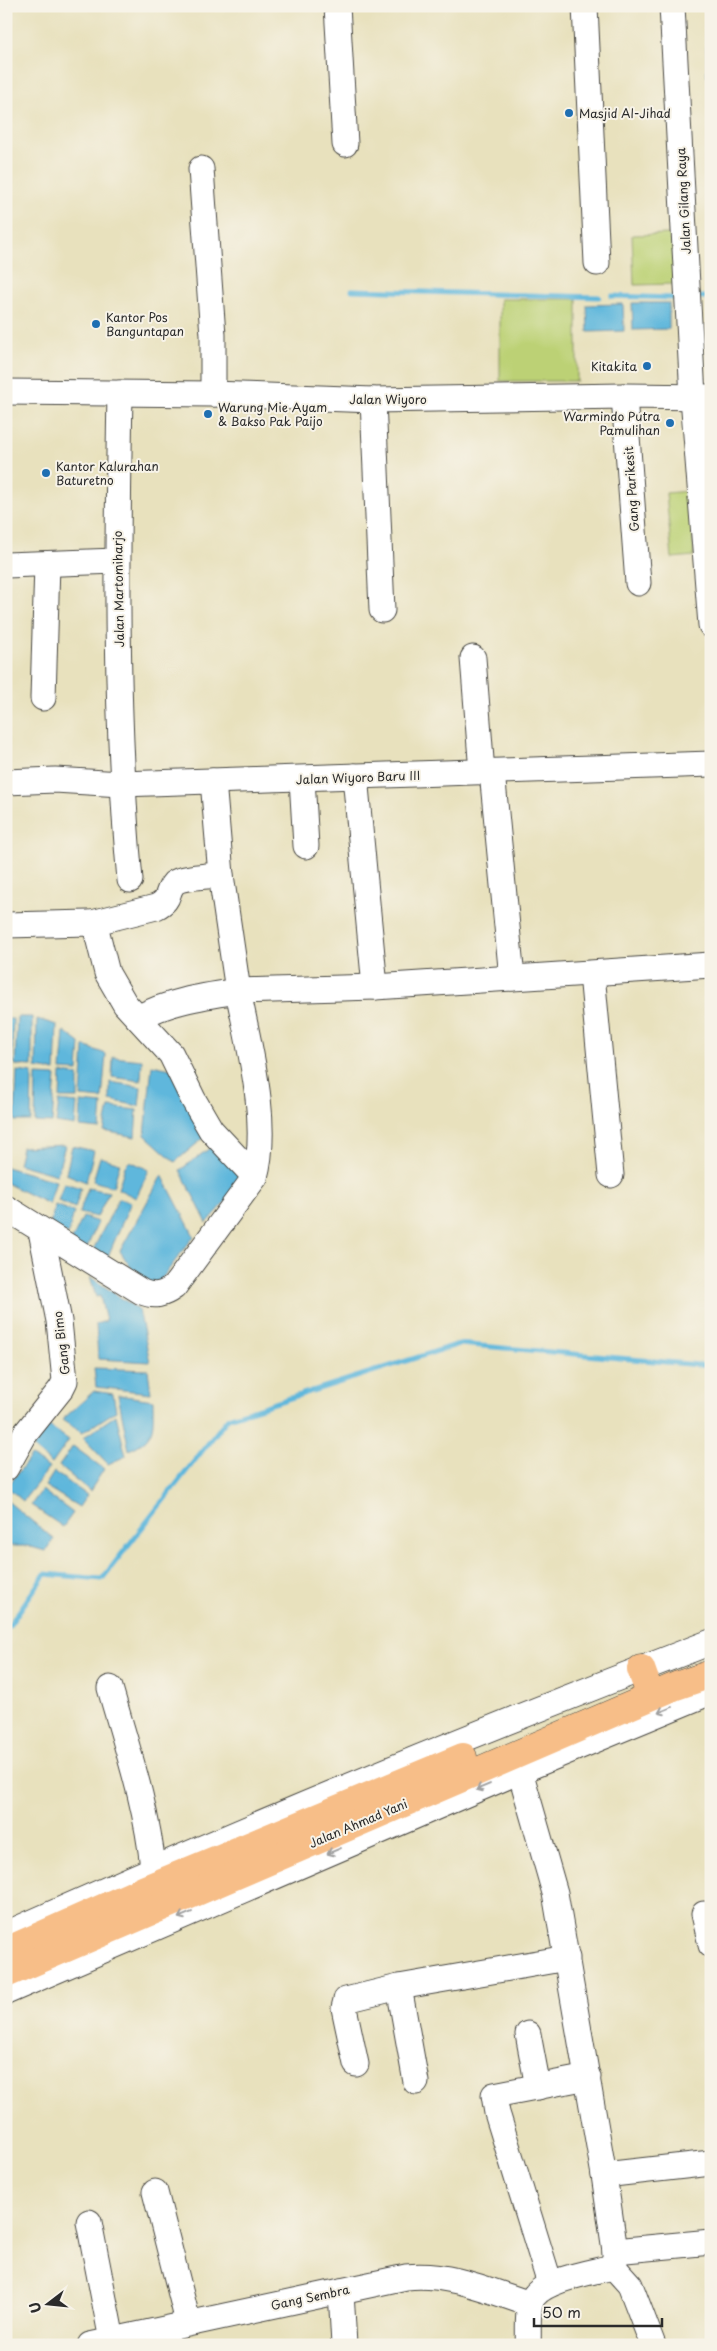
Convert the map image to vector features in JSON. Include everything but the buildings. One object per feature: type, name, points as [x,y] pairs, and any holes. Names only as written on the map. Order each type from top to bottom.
[{"type":"highway","name":"Jalan Ahmad Yani","points":[[6,1951],[143,1890],[644,1676],[711,1659]]},
{"type":"highway","name":"Jalan Ahmad Yani","points":[[6,1974],[667,1690],[711,1674]]},
{"type":"street","points":[[337,6],[345,144]]},
{"type":"street","points":[[585,6],[597,263]]},
{"type":"street","name":"Jalan Gilang Raya","points":[[672,6],[702,397],[711,623]]},
{"type":"street","points":[[201,169],[213,335],[213,394]]},
{"type":"street","name":"Jalan Wiyoro","points":[[6,392],[213,394],[373,400],[624,396],[702,397]]},
{"type":"street","name":"Jalan Martomiharjo","points":[[120,393],[117,561],[121,784],[130,880]]},
{"type":"street","name":"Gang Parikesit","points":[[624,396],[638,583]]},
{"type":"street","points":[[373,400],[382,610]]},
{"type":"street","points":[[6,565],[117,561]]},
{"type":"street","points":[[43,698],[47,564]]},
{"type":"street","points":[[473,658],[512,978]]},
{"type":"street","name":"Jalan Wiyoro Baru III","points":[[6,782],[55,780],[121,784],[711,764]]},
{"type":"street","points":[[356,776],[376,988]]},
{"type":"street","points":[[302,779],[306,846]]},
{"type":"street","points":[[6,1208],[142,1292],[158,1295],[174,1287],[255,1177],[261,1157],[259,1116],[221,875],[213,781]]},
{"type":"street","points":[[6,925],[92,923],[156,908],[165,902],[173,884],[179,880],[221,875]]},
{"type":"street","points":[[92,923],[97,930],[107,972],[125,1004],[171,1054],[211,1130],[255,1177]]},
{"type":"street","points":[[138,1018],[147,1013],[191,1000],[238,991],[376,988],[711,965]]},
{"type":"street","points":[[592,974],[611,1175]]},
{"type":"street","name":"Gang Bimo","points":[[6,1468],[25,1434],[61,1389],[65,1381],[60,1321],[41,1231]]},
{"type":"street","points":[[6,1934],[153,1868],[568,1696],[644,1676],[711,1642]]},
{"type":"street","points":[[110,1688],[150,1833],[153,1868]]},
{"type":"street","points":[[6,1992],[520,1771],[711,1692]]},
{"type":"street","points":[[520,1771],[555,1892],[604,2174],[614,2258],[630,2286],[653,2345]]},
{"type":"street","points":[[704,1914],[711,1945]]},
{"type":"street","points":[[356,2064],[344,2003],[354,1996],[567,1958]]},
{"type":"street","points":[[399,1988],[416,2082]]},
{"type":"street","points":[[528,2034],[538,2087]]},
{"type":"street","points":[[550,2284],[497,2113],[494,2095],[588,2077]]},
{"type":"street","points":[[604,2174],[711,2163]]},
{"type":"street","points":[[155,2192],[188,2322]]},
{"type":"street","points":[[89,2222],[105,2343]]},
{"type":"street","points":[[528,2345],[530,2304],[544,2287],[614,2258],[711,2242]]},
{"type":"street","name":"Gang Sembra","points":[[105,2343],[188,2322],[426,2274],[446,2278],[530,2304]]},
{"type":"street","points":[[341,2291],[344,2345]]},
{"type":"green space","points":[[672,234],[674,284],[634,285],[632,235]]},
{"type":"green space","points":[[500,299],[577,299],[577,381],[500,381]]},
{"type":"green space","points":[[689,491],[694,556],[672,558],[666,493]]},
{"type":"water","points":[[706,32],[711,32],[711,77],[707,77]]},
{"type":"water","points":[[632,303],[669,303],[669,329],[633,330]]},
{"type":"water","points":[[623,304],[624,331],[588,332],[587,305]]},
{"type":"water","points":[[17,1017],[32,1017],[32,1066],[15,1065]]},
{"type":"water","points":[[6,1019],[13,1019],[12,1063],[6,1063]]},
{"type":"water","points":[[37,1019],[57,1025],[55,1071],[36,1068]]},
{"type":"water","points":[[64,1031],[80,1043],[78,1071],[61,1070]]},
{"type":"water","points":[[84,1046],[106,1054],[102,1099],[81,1097]]},
{"type":"water","points":[[113,1057],[142,1060],[141,1081],[112,1077]]},
{"type":"water","points":[[152,1065],[171,1069],[206,1136],[175,1162],[145,1135]]},
{"type":"water","points":[[17,1071],[32,1073],[31,1121],[15,1121]]},
{"type":"water","points":[[61,1073],[78,1075],[78,1098],[60,1098]]},
{"type":"water","points":[[6,1075],[12,1075],[11,1119],[6,1119]]},
{"type":"water","points":[[36,1075],[56,1076],[52,1123],[35,1122]]},
{"type":"water","points":[[110,1082],[141,1087],[139,1106],[110,1100]]},
{"type":"water","points":[[59,1101],[77,1103],[75,1126],[56,1123]]},
{"type":"water","points":[[81,1102],[102,1104],[100,1129],[80,1127]]},
{"type":"water","points":[[109,1107],[137,1110],[135,1137],[104,1131]]},
{"type":"water","points":[[65,1145],[57,1175],[18,1164],[22,1147]]},
{"type":"water","points":[[214,1145],[245,1180],[207,1223],[180,1170]]},
{"type":"water","points":[[72,1146],[94,1151],[86,1182],[66,1174]]},
{"type":"water","points":[[100,1157],[120,1163],[113,1187],[93,1181]]},
{"type":"water","points":[[130,1161],[149,1170],[136,1198],[118,1189],[125,1166]]},
{"type":"water","points":[[6,1167],[56,1181],[49,1204],[6,1183]]},
{"type":"water","points":[[162,1175],[194,1236],[157,1285],[141,1283],[120,1251]]},
{"type":"water","points":[[64,1183],[81,1188],[75,1208],[58,1201]]},
{"type":"water","points":[[88,1188],[109,1192],[97,1217],[79,1213]]},
{"type":"water","points":[[119,1198],[131,1202],[106,1261],[91,1254]]},
{"type":"water","points":[[55,1205],[74,1212],[68,1234],[49,1228]]},
{"type":"water","points":[[83,1217],[98,1222],[85,1252],[71,1242]]},
{"type":"water","points":[[90,1277],[139,1310],[150,1362],[98,1359],[96,1324],[106,1321],[100,1296],[96,1297]]},
{"type":"water","points":[[94,1368],[148,1370],[151,1393],[96,1387]]},
{"type":"water","points":[[94,1391],[113,1394],[116,1411],[82,1433],[62,1420]]},
{"type":"water","points":[[118,1395],[153,1400],[152,1430],[145,1441],[129,1450]]},
{"type":"water","points":[[116,1415],[126,1456],[108,1464],[83,1438]]},
{"type":"water","points":[[48,1425],[69,1440],[52,1464],[33,1448]]},
{"type":"water","points":[[73,1446],[104,1469],[90,1491],[59,1466]]},
{"type":"water","points":[[31,1456],[49,1468],[23,1501],[7,1487]]},
{"type":"water","points":[[54,1472],[87,1495],[79,1507],[45,1486]]},
{"type":"water","points":[[42,1490],[73,1513],[63,1527],[31,1505]]},
{"type":"water","points":[[6,1500],[54,1539],[45,1551],[28,1546],[6,1546]]},
{"type":"waterway","points":[[352,290],[599,297]]},
{"type":"waterway","points":[[612,296],[674,298]]},
{"type":"waterway","points":[[694,297],[711,297]]},
{"type":"waterway","points":[[6,1630],[45,1574],[102,1579],[228,1418],[459,1344],[711,1366]]},
{"type":"place","name":"Masjid Al-Jihad","points":[[569,113]]},
{"type":"place","name":"Kantor Pos Banguntapan","points":[[96,324]]},
{"type":"place","name":"Kitakita","points":[[647,366]]},
{"type":"place","name":"Warung Mie Ayam & Bakso Pak Paijo","points":[[208,414]]},
{"type":"place","name":"Warmindo Putra Pamulihan","points":[[670,423]]},
{"type":"place","name":"Kantor Kalurahan Baturetno","points":[[46,473]]}]
